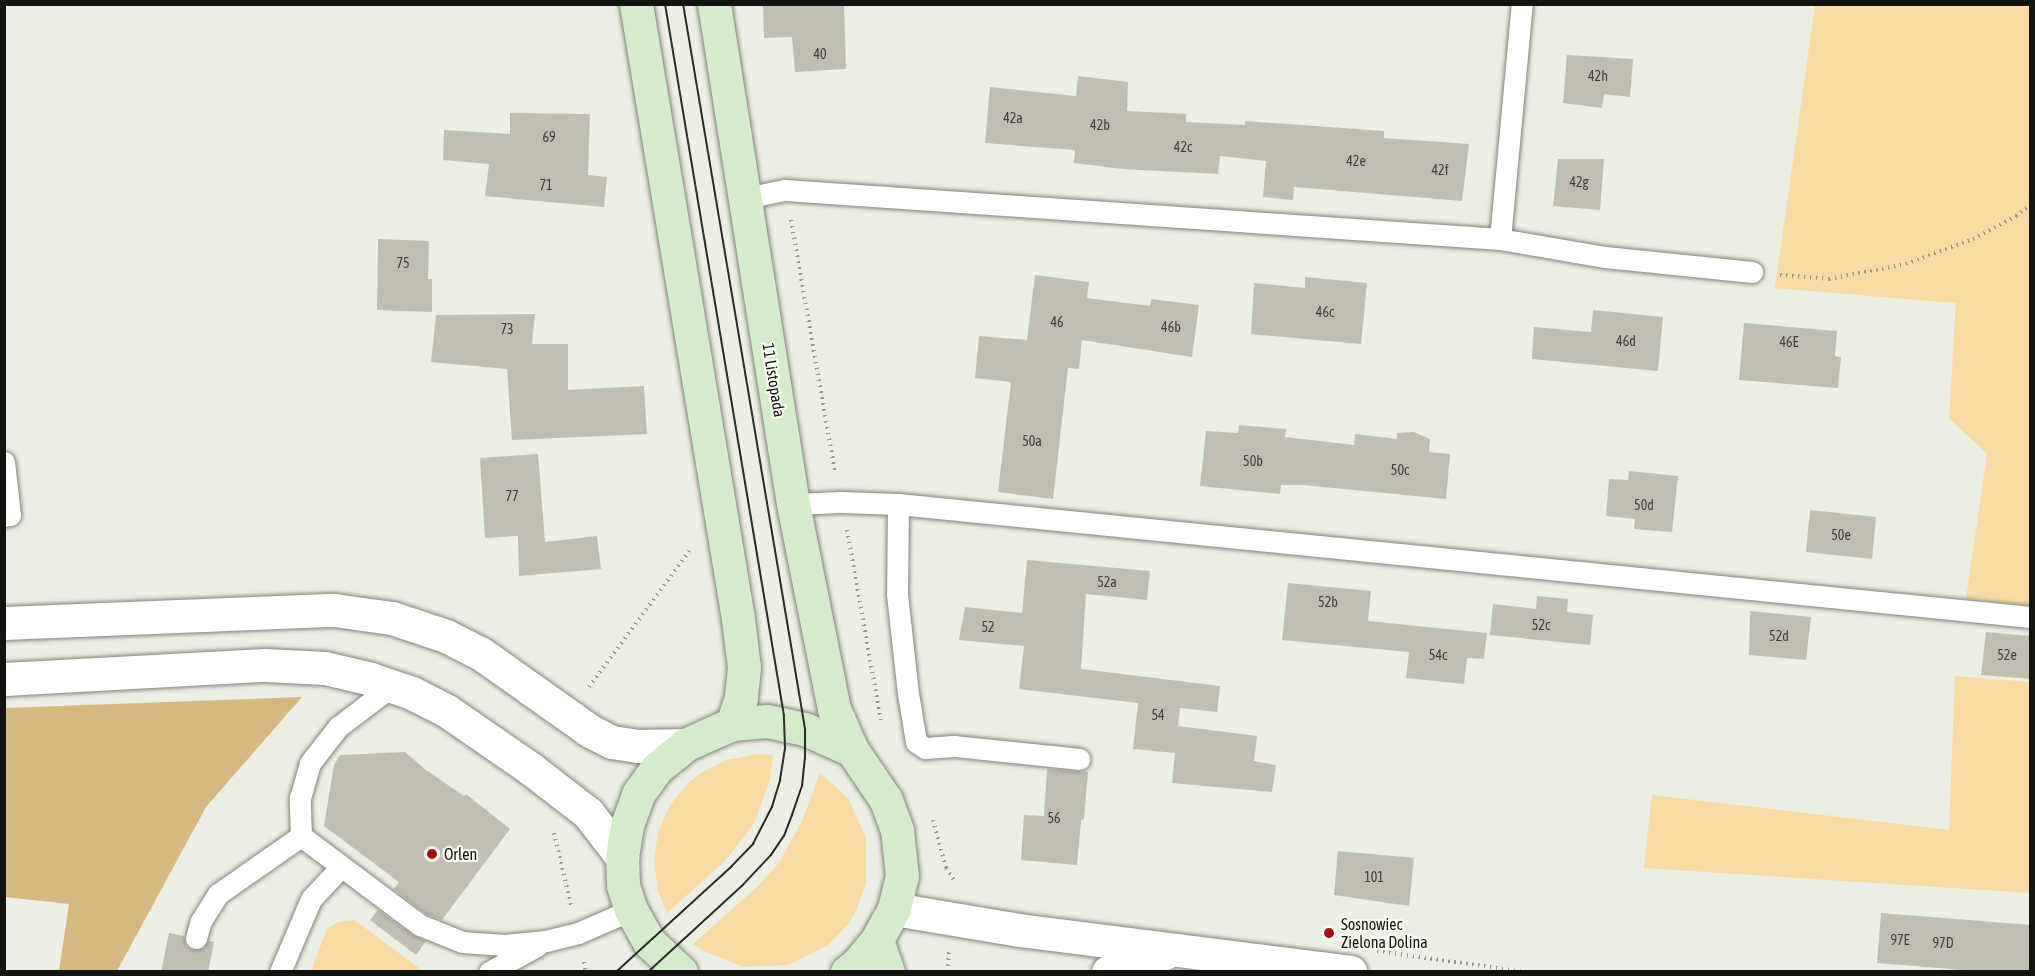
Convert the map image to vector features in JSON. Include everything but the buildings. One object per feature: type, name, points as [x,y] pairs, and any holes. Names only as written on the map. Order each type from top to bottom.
[{"type":"main road","points":[[636,4],[738,619],[744,667],[741,698],[732,724]]},
{"type":"main road","name":"11 Listopada","points":[[714,4],[793,504],[834,709],[852,750],[886,800],[897,830],[902,876],[894,909],[877,940],[847,972]]},
{"type":"main road","points":[[681,972],[649,942],[631,910],[623,885],[622,857],[627,825],[638,794],[657,768],[685,745],[732,724],[767,721],[795,726],[852,750]]},
{"type":"main road","points":[[877,940],[888,972]]},
{"type":"street","points":[[4,623],[334,610],[392,618],[446,636],[480,654],[568,715],[612,742],[638,746],[685,745]]},
{"type":"street","points":[[4,680],[266,665],[325,668],[392,686],[412,693],[447,711],[531,769],[588,813],[622,857]]},
{"type":"street","points":[[894,909],[1019,930],[1350,972]]},
{"type":"street","points":[[1108,972],[1175,950]]},
{"type":"lane","points":[[1500,239],[1522,4]]},
{"type":"lane","points":[[746,198],[785,190],[1500,239],[1605,257],[1752,272]]},
{"type":"lane","points":[[4,462],[10,515],[4,516]]},
{"type":"lane","points":[[793,504],[841,502],[898,504],[2031,617]]},
{"type":"lane","points":[[898,504],[897,594],[916,742],[925,748],[954,746],[1079,759]]},
{"type":"lane","points":[[301,836],[300,798],[309,763],[338,727],[392,686]]},
{"type":"lane","points":[[301,836],[420,925],[462,942],[504,945],[546,941],[578,933],[631,910]]},
{"type":"lane","points":[[196,938],[201,921],[218,894],[301,836]]},
{"type":"lane","points":[[280,972],[311,899],[342,867]]},
{"type":"lane","points":[[489,972],[546,941]]},
{"type":"path","points":[[785,190],[841,502]]},
{"type":"path","points":[[1752,272],[1829,279],[1906,264],[1973,239],[2016,216],[2031,205]]},
{"type":"path","points":[[568,715],[691,548]]},
{"type":"path","points":[[553,830],[586,972]]},
{"type":"shaded area","points":[[1815,5],[2030,5],[2030,605],[1966,599],[1987,454],[1949,418],[1956,303],[1775,288]]},
{"type":"shaded area","points":[[1955,676],[2030,682],[2030,893],[1644,868],[1652,795],[1949,830]]},
{"type":"shaded area","points":[[302,697],[206,807],[117,971],[59,971],[69,904],[5,897],[5,708]]},
{"type":"shaded area","points":[[757,754],[773,755],[770,780],[754,824],[725,861],[667,913],[658,891],[654,862],[658,832],[670,805],[689,782],[701,773],[727,760]]},
{"type":"shaded area","points":[[820,773],[848,798],[866,838],[866,883],[856,911],[848,924],[828,945],[788,965],[743,967],[693,944],[758,886],[779,863],[802,821]]},
{"type":"shaded area","points":[[354,920],[423,971],[311,971],[327,929],[338,922]]},
{"type":"tram line","points":[[616,972],[753,844],[772,807],[780,780],[785,749],[784,716],[665,4]]},
{"type":"tram line","points":[[648,972],[742,886],[771,855],[784,836],[792,815],[802,786],[805,759],[805,729],[683,4]]},
{"type":"place","name":"Orlen","points":[[432,854]]},
{"type":"place","name":"Sosnowiec Zielona Dolina","points":[[1329,933]]}]
